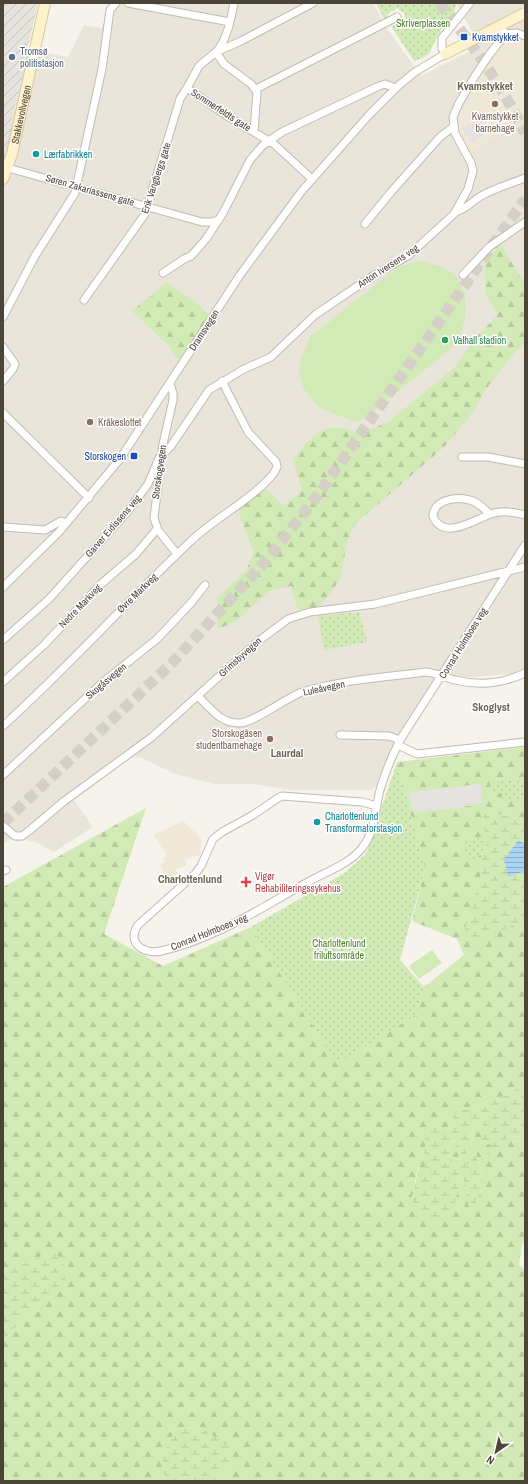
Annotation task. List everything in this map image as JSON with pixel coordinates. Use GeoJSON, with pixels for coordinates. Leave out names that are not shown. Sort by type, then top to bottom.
{"type":"FeatureCollection","features":[{"type":"Feature","properties":{"kind":"street","name":"Stakkevollvegen"},"geometry":{"type":"LineString","coordinates":[[3,179],[8,168],[45,3]]}},
{"type":"Feature","properties":{"kind":"street"},"geometry":{"type":"LineString","coordinates":[[3,317],[35,256],[71,201],[76,186],[102,65],[110,10],[116,3]]}},
{"type":"Feature","properties":{"kind":"street"},"geometry":{"type":"LineString","coordinates":[[128,3],[230,22]]}},
{"type":"Feature","properties":{"kind":"street"},"geometry":{"type":"LineString","coordinates":[[234,3],[230,22],[221,45],[216,52],[224,64],[256,89],[257,100],[254,131]]}},
{"type":"Feature","properties":{"kind":"street","name":"Sommerfeldts gate"},"geometry":{"type":"LineString","coordinates":[[312,179],[269,141],[227,116],[187,88],[199,66],[216,52],[242,41],[313,3]]}},
{"type":"Feature","properties":{"kind":"street"},"geometry":{"type":"LineString","coordinates":[[470,3],[442,38],[442,48],[445,54],[525,13]]}},
{"type":"Feature","properties":{"kind":"street"},"geometry":{"type":"LineString","coordinates":[[256,89],[396,17]]}},
{"type":"Feature","properties":{"kind":"street"},"geometry":{"type":"LineString","coordinates":[[500,25],[505,34]]}},
{"type":"Feature","properties":{"kind":"street"},"geometry":{"type":"LineString","coordinates":[[365,224],[391,192],[440,137],[453,126],[453,117],[458,103],[488,55],[505,34],[517,33],[525,36]]}},
{"type":"Feature","properties":{"kind":"street","name":"Dramsvegen"},"geometry":{"type":"LineString","coordinates":[[3,587],[67,523],[120,460],[256,252],[312,179],[395,88],[409,76],[445,54]]}},
{"type":"Feature","properties":{"kind":"street"},"geometry":{"type":"LineString","coordinates":[[163,273],[184,258],[191,256],[206,239],[218,220],[250,160],[269,141],[282,132],[380,86],[385,84],[395,88]]}},
{"type":"Feature","properties":{"kind":"street","name":"Erik Vangbergs gate"},"geometry":{"type":"LineString","coordinates":[[84,300],[135,229],[148,207],[180,99],[187,88]]}},
{"type":"Feature","properties":{"kind":"street","name":"Anton Iversens veg"},"geometry":{"type":"LineString","coordinates":[[222,381],[271,357],[315,315],[368,279],[408,255],[455,212],[468,189],[473,171],[471,163],[453,126]]}},
{"type":"Feature","properties":{"kind":"street","name":"Søren Zakariassens gate"},"geometry":{"type":"LineString","coordinates":[[8,168],[202,222],[218,220]]}},
{"type":"Feature","properties":{"kind":"street"},"geometry":{"type":"LineString","coordinates":[[455,212],[468,208],[475,200],[485,194],[525,178]]}},
{"type":"Feature","properties":{"kind":"street"},"geometry":{"type":"LineString","coordinates":[[463,275],[489,247],[525,222]]}},
{"type":"Feature","properties":{"kind":"street"},"geometry":{"type":"LineString","coordinates":[[3,347],[15,364],[3,382]]}},
{"type":"Feature","properties":{"kind":"street","name":"Garver Eidissens veg"},"geometry":{"type":"LineString","coordinates":[[3,640],[49,599],[128,511],[145,488],[162,454],[171,446],[204,395],[222,381]]}},
{"type":"Feature","properties":{"kind":"street","name":"Øvre Markveg"},"geometry":{"type":"LineString","coordinates":[[3,726],[57,676],[129,601],[177,554],[199,534],[273,475],[277,467],[274,459],[245,428],[222,381]]}},
{"type":"Feature","properties":{"kind":"street","name":"Storskogvegen"},"geometry":{"type":"LineString","coordinates":[[157,529],[154,512],[162,454],[173,400],[173,393],[170,384]]}},
{"type":"Feature","properties":{"kind":"street"},"geometry":{"type":"LineString","coordinates":[[3,413],[89,498]]}},
{"type":"Feature","properties":{"kind":"street"},"geometry":{"type":"LineString","coordinates":[[462,457],[488,457],[525,464]]}},
{"type":"Feature","properties":{"kind":"street"},"geometry":{"type":"LineString","coordinates":[[490,514],[475,502],[461,498],[442,503],[434,510],[433,516],[439,524],[455,528],[490,514],[510,512],[525,515]]}},
{"type":"Feature","properties":{"kind":"street"},"geometry":{"type":"LineString","coordinates":[[3,527],[45,530],[61,521],[67,523]]}},
{"type":"Feature","properties":{"kind":"street"},"geometry":{"type":"LineString","coordinates":[[157,529],[177,554]]}},
{"type":"Feature","properties":{"kind":"street","name":"Nedre Markveg"},"geometry":{"type":"LineString","coordinates":[[3,682],[44,645],[96,589],[136,554],[157,529]]}},
{"type":"Feature","properties":{"kind":"street","name":"Conrad Holmboes veg"},"geometry":{"type":"LineString","coordinates":[[377,806],[362,802],[282,796],[213,839],[201,866],[191,879],[138,925],[133,935],[138,946],[147,951],[159,951],[197,939],[250,916],[348,860],[359,852],[367,839],[377,806],[386,772],[399,742],[525,545]]}},
{"type":"Feature","properties":{"kind":"street","name":"Grimsbyvegen"},"geometry":{"type":"LineString","coordinates":[[3,826],[15,836],[25,834],[63,802],[152,737],[265,634],[288,618],[310,612],[375,604],[525,567]]}},
{"type":"Feature","properties":{"kind":"street","name":"Skogåsvegen"},"geometry":{"type":"LineString","coordinates":[[3,775],[98,686],[157,639],[191,603],[205,585]]}},
{"type":"Feature","properties":{"kind":"street","name":"Luleåvegen"},"geometry":{"type":"LineString","coordinates":[[198,696],[215,714],[230,721],[242,723],[297,694],[318,688],[426,672],[456,681],[479,683],[505,680],[525,673]]}},
{"type":"Feature","properties":{"kind":"street"},"geometry":{"type":"LineString","coordinates":[[340,735],[389,736],[417,754],[525,742]]}},
{"type":"Feature","properties":{"kind":"shaded area"},"geometry":{"type":"Polygon","coordinates":[[[3,3],[38,3],[28,46],[30,50],[12,115],[15,138],[3,169],[3,3]]]}},
{"type":"Feature","properties":{"kind":"shaded area"},"geometry":{"type":"Polygon","coordinates":[[[110,3],[373,3],[386,27],[421,76],[480,46],[456,3],[525,3],[525,673],[443,679],[397,744],[383,782],[370,790],[293,790],[253,784],[215,784],[175,774],[140,757],[124,759],[93,782],[74,800],[93,827],[54,852],[36,842],[24,840],[16,841],[10,839],[3,845],[3,169],[15,138],[12,115],[30,50],[68,57],[84,25],[102,28],[110,3]]]}},
{"type":"Feature","properties":{"kind":"shaded area"},"geometry":{"type":"Polygon","coordinates":[[[520,37],[525,42],[525,117],[470,154],[455,123],[476,81],[500,45],[520,37]]]}},
{"type":"Feature","properties":{"kind":"shaded area"},"geometry":{"type":"Polygon","coordinates":[[[479,117],[488,131],[472,143],[462,129],[479,117]]]}},
{"type":"Feature","properties":{"kind":"shaded area"},"geometry":{"type":"Polygon","coordinates":[[[481,784],[482,803],[457,808],[413,812],[408,792],[481,784]]]}},
{"type":"Feature","properties":{"kind":"shaded area"},"geometry":{"type":"Polygon","coordinates":[[[183,821],[201,838],[201,853],[200,855],[185,859],[187,865],[176,869],[177,874],[165,878],[160,864],[165,862],[163,859],[167,855],[153,835],[183,821]]]}},
{"type":"Feature","properties":{"kind":"green space","name":"Skriverplassen"},"geometry":{"type":"Polygon","coordinates":[[[376,3],[457,3],[454,11],[456,13],[440,32],[428,54],[421,59],[414,61],[391,26],[401,25],[404,21],[405,14],[397,8],[389,13],[385,20],[376,3]]]}},
{"type":"Feature","properties":{"kind":"green space"},"geometry":{"type":"Polygon","coordinates":[[[501,245],[525,284],[525,344],[514,353],[489,385],[468,419],[443,448],[356,523],[348,539],[340,580],[316,611],[298,610],[291,586],[271,590],[236,621],[218,629],[217,598],[246,570],[254,553],[240,516],[239,504],[261,484],[284,506],[302,491],[293,459],[314,435],[329,428],[348,429],[360,434],[388,422],[455,367],[476,337],[498,315],[486,295],[485,261],[501,245]]]}},
{"type":"Feature","properties":{"kind":"green space"},"geometry":{"type":"Polygon","coordinates":[[[419,261],[439,266],[453,273],[458,279],[464,293],[466,307],[465,320],[457,344],[358,423],[327,411],[317,405],[304,389],[300,376],[299,365],[310,337],[388,275],[401,266],[419,261]]]}},
{"type":"Feature","properties":{"kind":"green space"},"geometry":{"type":"Polygon","coordinates":[[[167,282],[199,305],[209,315],[181,358],[178,359],[168,345],[132,311],[167,282]]]}},
{"type":"Feature","properties":{"kind":"green space"},"geometry":{"type":"Polygon","coordinates":[[[359,612],[367,642],[324,650],[318,616],[359,612]]]}},
{"type":"Feature","properties":{"kind":"green space"},"geometry":{"type":"Polygon","coordinates":[[[525,747],[525,817],[517,818],[483,811],[486,846],[480,865],[481,879],[476,899],[524,922],[525,921],[525,1083],[509,1094],[455,1113],[447,1132],[424,1169],[418,1167],[412,1198],[461,1178],[447,1148],[456,1140],[470,1210],[479,1196],[482,1176],[476,1153],[467,1166],[466,1152],[473,1140],[470,1132],[485,1118],[508,1136],[525,1137],[525,1241],[522,1245],[519,1264],[525,1270],[525,1481],[214,1481],[228,1469],[202,1429],[177,1428],[165,1451],[170,1480],[188,1481],[3,1481],[3,1341],[37,1303],[59,1293],[53,1252],[3,1271],[3,887],[146,808],[104,934],[163,966],[251,927],[337,1063],[417,1014],[424,987],[464,955],[457,939],[412,921],[425,868],[397,762],[525,747]]]}},
{"type":"Feature","properties":{"kind":"green space","name":"Charlottenlund friluftsområde"},"geometry":{"type":"Polygon","coordinates":[[[397,762],[425,868],[400,960],[424,987],[417,1014],[337,1064],[251,927],[346,872],[366,854],[397,762]]]}},
{"type":"Feature","properties":{"kind":"green space"},"geometry":{"type":"Polygon","coordinates":[[[525,779],[525,799],[502,801],[502,793],[491,794],[490,783],[525,779]]]}},
{"type":"Feature","properties":{"kind":"green space"},"geometry":{"type":"Polygon","coordinates":[[[483,811],[517,818],[525,817],[525,844],[517,840],[524,872],[525,871],[525,921],[468,943],[465,928],[481,879],[480,865],[486,846],[483,811]]]}},
{"type":"Feature","properties":{"kind":"green space"},"geometry":{"type":"Polygon","coordinates":[[[480,837],[484,843],[484,849],[475,860],[467,859],[463,853],[463,846],[480,837]]]}},
{"type":"Feature","properties":{"kind":"green space"},"geometry":{"type":"Polygon","coordinates":[[[432,950],[442,963],[419,979],[409,966],[432,950]]]}},
{"type":"Feature","properties":{"kind":"green space"},"geometry":{"type":"Polygon","coordinates":[[[525,1083],[525,1137],[508,1136],[489,1159],[485,1157],[491,1145],[481,1143],[484,1119],[470,1132],[473,1140],[466,1152],[467,1165],[476,1153],[481,1170],[482,1183],[479,1196],[470,1211],[455,1140],[447,1148],[461,1178],[455,1202],[435,1224],[415,1211],[412,1198],[419,1167],[424,1168],[426,1129],[435,1122],[447,1132],[455,1113],[509,1094],[525,1083]]]}},
{"type":"Feature","properties":{"kind":"green space"},"geometry":{"type":"Polygon","coordinates":[[[53,1252],[63,1259],[65,1282],[59,1293],[37,1303],[3,1341],[3,1271],[53,1252]]]}},
{"type":"Feature","properties":{"kind":"green space"},"geometry":{"type":"Polygon","coordinates":[[[177,1428],[202,1429],[230,1446],[228,1469],[214,1481],[170,1480],[161,1471],[165,1451],[177,1428]]]}},
{"type":"Feature","properties":{"kind":"water"},"geometry":{"type":"Polygon","coordinates":[[[518,840],[525,844],[525,871],[508,877],[504,860],[518,840]]]}},
{"type":"Feature","properties":{"kind":"tunnel"},"geometry":{"type":"LineString","coordinates":[[439,3],[486,65],[525,133]]}},
{"type":"Feature","properties":{"kind":"tunnel"},"geometry":{"type":"LineString","coordinates":[[3,823],[173,662],[270,556],[320,492],[525,199]]}},
{"type":"Feature","properties":{"kind":"place","name":"Kvamstykket"},"geometry":{"type":"Point","coordinates":[464,37]}},
{"type":"Feature","properties":{"kind":"place","name":"Tromsø politistasjon"},"geometry":{"type":"Point","coordinates":[12,57]}},
{"type":"Feature","properties":{"kind":"place","name":"Kvamstykket barnehage"},"geometry":{"type":"Point","coordinates":[495,104]}},
{"type":"Feature","properties":{"kind":"place","name":"Lærfabrikken"},"geometry":{"type":"Point","coordinates":[36,154]}},
{"type":"Feature","properties":{"kind":"place","name":"Valhall stadion"},"geometry":{"type":"Point","coordinates":[445,340]}},
{"type":"Feature","properties":{"kind":"place","name":"Kråkeslottet"},"geometry":{"type":"Point","coordinates":[90,422]}},
{"type":"Feature","properties":{"kind":"place","name":"Storskogen"},"geometry":{"type":"Point","coordinates":[134,456]}},
{"type":"Feature","properties":{"kind":"place","name":"Storskogåsen studentbarnehage"},"geometry":{"type":"Point","coordinates":[270,739]}},
{"type":"Feature","properties":{"kind":"place","name":"Charlottenlund Transformatorstasjon"},"geometry":{"type":"Point","coordinates":[317,822]}},
{"type":"Feature","properties":{"kind":"place","name":"Vigør Rehabiliteringssykehus"},"geometry":{"type":"Point","coordinates":[246,882]}},
{"type":"Feature","properties":{"kind":"district","name":"Kvamstykket"},"geometry":{"type":"Point","coordinates":[485,86]}},
{"type":"Feature","properties":{"kind":"district","name":"Skoglyst"},"geometry":{"type":"Point","coordinates":[491,707]}},
{"type":"Feature","properties":{"kind":"district","name":"Laurdal"},"geometry":{"type":"Point","coordinates":[287,753]}},
{"type":"Feature","properties":{"kind":"district","name":"Charlottenlund"},"geometry":{"type":"Point","coordinates":[190,879]}}]}
